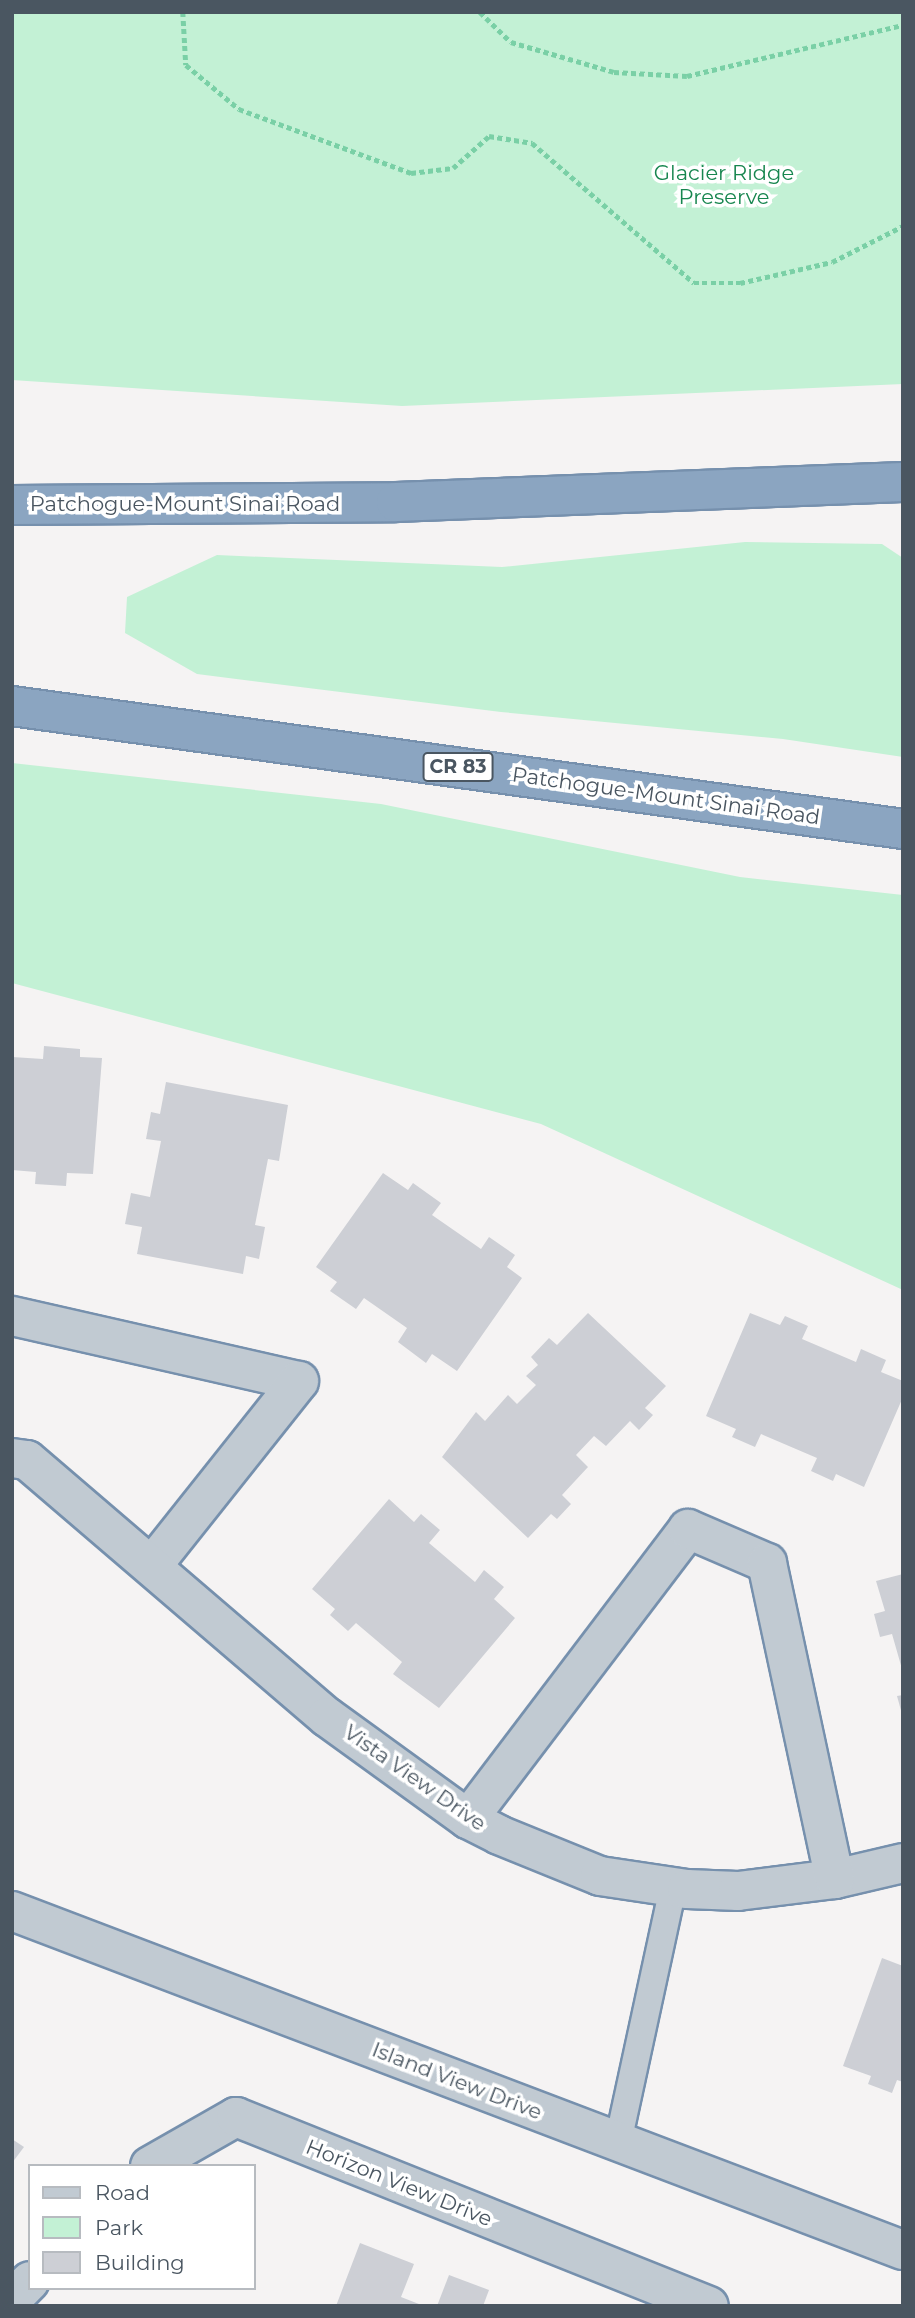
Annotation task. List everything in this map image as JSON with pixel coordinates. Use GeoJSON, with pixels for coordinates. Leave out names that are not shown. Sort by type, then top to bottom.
{"type":"FeatureCollection","features":[{"type":"Feature","properties":{"kind":"highway","name":"Patchogue-Mount Sinai Road"},"geometry":{"type":"LineString","coordinates":[[12,505],[383,502],[903,482]]}},
{"type":"Feature","properties":{"kind":"highway","name":"Patchogue-Mount Sinai Road"},"geometry":{"type":"LineString","coordinates":[[12,706],[903,829]]}},
{"type":"Feature","properties":{"kind":"street"},"geometry":{"type":"LineString","coordinates":[[12,1316],[299,1381],[152,1566]]}},
{"type":"Feature","properties":{"kind":"street","name":"Vista View Drive"},"geometry":{"type":"LineString","coordinates":[[12,1458],[27,1460],[327,1717],[468,1819],[600,1876],[673,1888],[738,1891],[835,1879],[903,1863]]}},
{"type":"Feature","properties":{"kind":"street"},"geometry":{"type":"LineString","coordinates":[[468,1819],[688,1529],[767,1563],[835,1879]]}},
{"type":"Feature","properties":{"kind":"street","name":"Island View Drive"},"geometry":{"type":"LineString","coordinates":[[12,1912],[903,2250]]}},
{"type":"Feature","properties":{"kind":"street","name":"Horizon View Drive"},"geometry":{"type":"LineString","coordinates":[[154,2164],[236,2117],[651,2296],[709,2306]]}},
{"type":"Feature","properties":{"kind":"street"},"geometry":{"type":"LineString","coordinates":[[12,2299],[28,2283]]}},
{"type":"Feature","properties":{"kind":"lane"},"geometry":{"type":"LineString","coordinates":[[618,2142],[673,1888]]}},
{"type":"Feature","properties":{"kind":"path"},"geometry":{"type":"LineString","coordinates":[[183,12],[186,65],[239,109],[411,173],[453,168],[489,136],[532,143],[694,283],[740,283],[832,262],[903,226]]}},
{"type":"Feature","properties":{"kind":"path"},"geometry":{"type":"LineString","coordinates":[[480,12],[511,42],[614,72],[687,76],[903,25]]}},
{"type":"Feature","properties":{"kind":"green space","name":"Glacier Ridge Preserve"},"geometry":{"type":"Polygon","coordinates":[[[12,12],[903,12],[903,384],[402,406],[12,380],[12,12]]]}},
{"type":"Feature","properties":{"kind":"green space"},"geometry":{"type":"Polygon","coordinates":[[[745,542],[882,544],[903,558],[903,757],[783,739],[501,712],[197,674],[125,633],[127,597],[217,555],[502,567],[745,542]]]}},
{"type":"Feature","properties":{"kind":"green space"},"geometry":{"type":"Polygon","coordinates":[[[12,763],[381,804],[740,877],[903,895],[903,1290],[541,1124],[12,983],[12,763]]]}},
{"type":"Feature","properties":{"kind":"building"},"geometry":{"type":"Polygon","coordinates":[[[44,1046],[80,1049],[80,1057],[102,1058],[93,1174],[67,1173],[66,1186],[35,1184],[36,1172],[12,1170],[12,1057],[43,1059],[44,1046]]]}},
{"type":"Feature","properties":{"kind":"building"},"geometry":{"type":"Polygon","coordinates":[[[166,1082],[288,1105],[279,1161],[268,1159],[255,1225],[265,1227],[259,1259],[246,1256],[243,1274],[137,1254],[142,1227],[125,1224],[131,1193],[150,1197],[161,1141],[146,1139],[151,1112],[160,1114],[166,1082]]]}},
{"type":"Feature","properties":{"kind":"building"},"geometry":{"type":"Polygon","coordinates":[[[383,1173],[408,1190],[413,1183],[441,1203],[432,1215],[481,1249],[489,1237],[515,1255],[507,1267],[522,1278],[457,1371],[432,1354],[426,1363],[398,1342],[407,1328],[364,1298],[356,1309],[330,1291],[337,1282],[316,1267],[383,1173]]]}},
{"type":"Feature","properties":{"kind":"building"},"geometry":{"type":"Polygon","coordinates":[[[588,1313],[666,1386],[645,1408],[653,1415],[639,1430],[630,1421],[606,1446],[594,1436],[576,1455],[588,1467],[562,1495],[571,1504],[557,1519],[551,1514],[528,1538],[442,1457],[476,1412],[485,1421],[508,1395],[517,1404],[536,1385],[526,1376],[538,1365],[531,1357],[549,1338],[557,1345],[588,1313]]]}},
{"type":"Feature","properties":{"kind":"building"},"geometry":{"type":"Polygon","coordinates":[[[750,1313],[780,1325],[785,1316],[808,1326],[802,1339],[856,1362],[861,1349],[886,1360],[881,1372],[903,1381],[903,1397],[864,1487],[836,1474],[833,1481],[811,1471],[817,1458],[761,1434],[755,1447],[732,1437],[736,1429],[706,1416],[750,1313]]]}},
{"type":"Feature","properties":{"kind":"building"},"geometry":{"type":"Polygon","coordinates":[[[389,1499],[414,1522],[421,1514],[440,1530],[429,1543],[475,1582],[484,1570],[504,1587],[494,1599],[515,1618],[439,1708],[393,1674],[402,1662],[356,1623],[348,1631],[330,1615],[335,1609],[312,1589],[389,1499]]]}},
{"type":"Feature","properties":{"kind":"building"},"geometry":{"type":"Polygon","coordinates":[[[903,1574],[902,1669],[892,1634],[880,1637],[874,1614],[885,1611],[876,1581],[903,1574]]]}},
{"type":"Feature","properties":{"kind":"building"},"geometry":{"type":"Polygon","coordinates":[[[903,1695],[903,1714],[902,1714],[897,1696],[903,1695]]]}},
{"type":"Feature","properties":{"kind":"building"},"geometry":{"type":"Polygon","coordinates":[[[882,1958],[903,1966],[903,2082],[897,2080],[892,2093],[868,2084],[871,2076],[843,2066],[882,1958]]]}},
{"type":"Feature","properties":{"kind":"building"},"geometry":{"type":"Polygon","coordinates":[[[12,2139],[24,2147],[12,2163],[12,2139]]]}},
{"type":"Feature","properties":{"kind":"building"},"geometry":{"type":"Polygon","coordinates":[[[360,2243],[414,2264],[401,2297],[424,2306],[336,2306],[360,2243]]]}},
{"type":"Feature","properties":{"kind":"building"},"geometry":{"type":"Polygon","coordinates":[[[449,2275],[489,2290],[483,2306],[437,2306],[449,2275]]]}}]}
